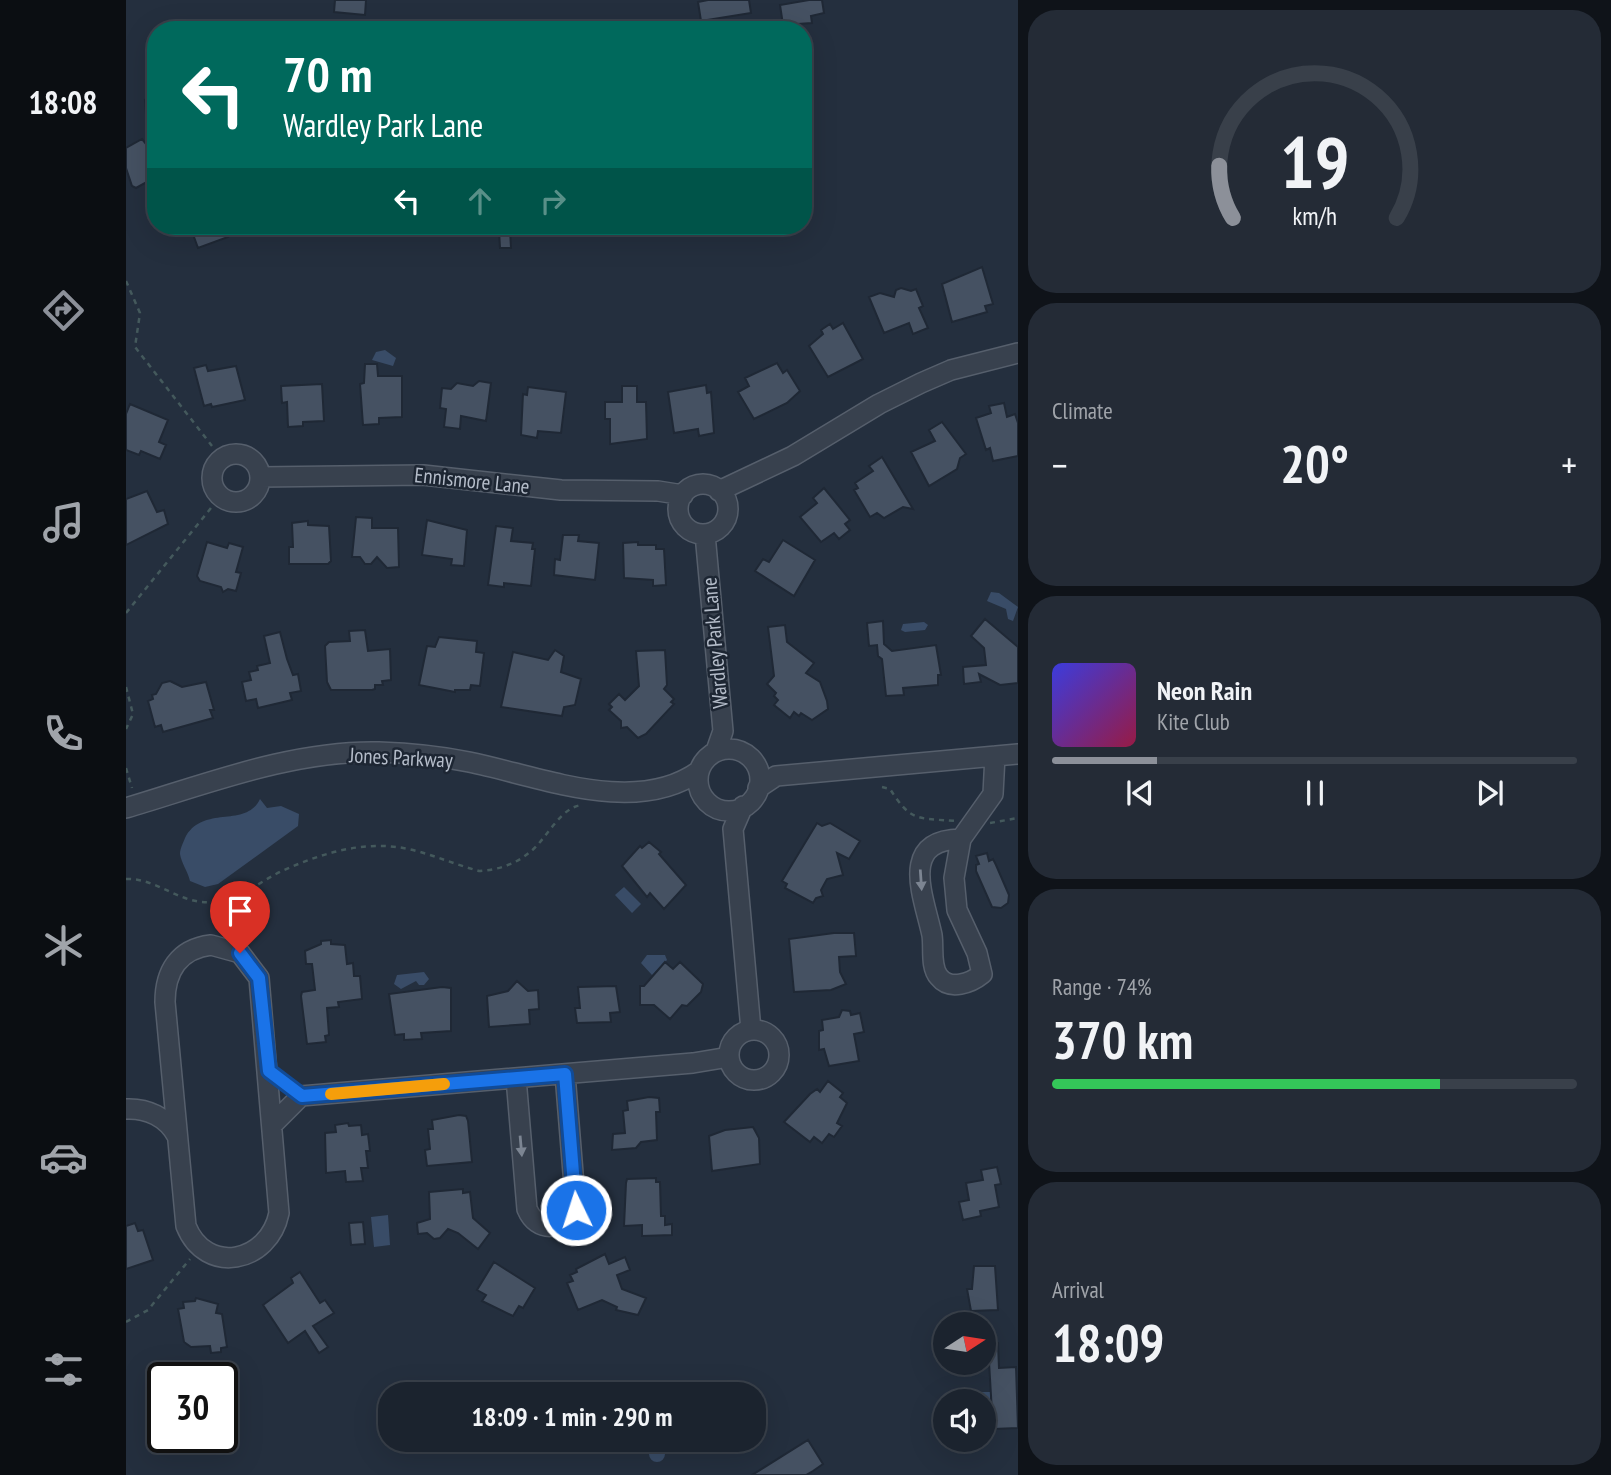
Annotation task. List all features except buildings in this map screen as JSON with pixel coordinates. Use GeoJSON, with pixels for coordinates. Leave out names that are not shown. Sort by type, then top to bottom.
{"type":"FeatureCollection","features":[{"type":"Feature","properties":{"kind":"street"},"geometry":{"type":"LineString","coordinates":[[719,491],[793,456],[879,404],[921,383],[951,370],[1018,353]]}},
{"type":"Feature","properties":{"kind":"street","name":"Ennismore Lane"},"geometry":{"type":"LineString","coordinates":[[260,477],[423,475],[561,490],[658,491],[683,495]]}},
{"type":"Feature","properties":{"kind":"street"},"geometry":{"type":"LineString","coordinates":[[701,484],[719,491],[727,500],[727,516],[718,529],[705,534],[695,533],[682,523],[678,506],[683,495],[701,484]]}},
{"type":"Feature","properties":{"kind":"street","name":"Wardley Park Lane"},"geometry":{"type":"LineString","coordinates":[[705,534],[726,751]]}},
{"type":"Feature","properties":{"kind":"street"},"geometry":{"type":"LineString","coordinates":[[743,806],[730,810],[719,809],[710,804],[701,792],[699,771],[704,761],[726,751],[775,776]]}},
{"type":"Feature","properties":{"kind":"street","name":"Jones Parkway"},"geometry":{"type":"LineString","coordinates":[[131,807],[286,763],[334,755],[378,752],[465,761],[598,790],[625,792],[680,785],[701,792]]}},
{"type":"Feature","properties":{"kind":"street"},"geometry":{"type":"LineString","coordinates":[[751,1030],[733,828],[743,806],[758,788],[775,776],[1018,754]]}},
{"type":"Feature","properties":{"kind":"street"},"geometry":{"type":"LineString","coordinates":[[961,839],[932,846],[923,856],[919,873],[933,940],[934,968],[938,977],[957,985],[981,976],[982,971],[953,892],[961,839],[993,794],[995,756]]}},
{"type":"Feature","properties":{"kind":"street"},"geometry":{"type":"LineString","coordinates":[[755,764],[758,788]]}},
{"type":"Feature","properties":{"kind":"street","name":"Jones Parkway"},"geometry":{"type":"LineString","coordinates":[[680,785],[699,771]]}},
{"type":"Feature","properties":{"kind":"street"},"geometry":{"type":"LineString","coordinates":[[719,809],[733,828]]}},
{"type":"Feature","properties":{"kind":"street"},"geometry":{"type":"LineString","coordinates":[[211,945],[240,953],[255,970],[269,1071],[279,1202],[278,1221],[273,1234],[260,1248],[237,1257],[211,1253],[201,1247],[189,1232],[183,1212],[171,1076],[166,983],[179,959],[191,950],[211,945]]}},
{"type":"Feature","properties":{"kind":"street"},"geometry":{"type":"LineString","coordinates":[[751,1030],[761,1030],[774,1040],[779,1056],[773,1072],[766,1077],[750,1080],[735,1073],[729,1057],[732,1042],[751,1030]]}},
{"type":"Feature","properties":{"kind":"street"},"geometry":{"type":"LineString","coordinates":[[272,1124],[302,1096],[692,1063],[729,1057]]}},
{"type":"Feature","properties":{"kind":"street"},"geometry":{"type":"LineString","coordinates":[[269,1071],[302,1096]]}},
{"type":"Feature","properties":{"kind":"street"},"geometry":{"type":"LineString","coordinates":[[516,1078],[527,1209],[538,1224],[556,1227],[572,1218],[576,1210],[565,1074]]}},
{"type":"Feature","properties":{"kind":"street"},"geometry":{"type":"LineString","coordinates":[[132,1109],[160,1094],[171,1076]]}},
{"type":"Feature","properties":{"kind":"street"},"geometry":{"type":"LineString","coordinates":[[132,1109],[164,1121],[177,1136]]}},
{"type":"Feature","properties":{"kind":"path"},"geometry":{"type":"LineString","coordinates":[[126,281],[140,315],[135,346],[212,446]]}},
{"type":"Feature","properties":{"kind":"path"},"geometry":{"type":"LineString","coordinates":[[126,613],[211,508]]}},
{"type":"Feature","properties":{"kind":"path"},"geometry":{"type":"LineString","coordinates":[[126,687],[133,714],[126,729]]}},
{"type":"Feature","properties":{"kind":"path"},"geometry":{"type":"LineString","coordinates":[[126,768],[131,807]]}},
{"type":"Feature","properties":{"kind":"path"},"geometry":{"type":"LineString","coordinates":[[882,787],[890,789],[901,808],[910,815],[1002,823],[1018,818]]}},
{"type":"Feature","properties":{"kind":"path"},"geometry":{"type":"LineString","coordinates":[[126,879],[145,880],[190,900],[215,902],[240,895],[276,874],[320,855],[370,846],[404,848],[480,871],[492,870],[530,852],[572,807],[587,806]]}},
{"type":"Feature","properties":{"kind":"path"},"geometry":{"type":"LineString","coordinates":[[126,1322],[148,1310],[190,1259]]}},
{"type":"Feature","properties":{"kind":"water"},"geometry":{"type":"Polygon","coordinates":[[[385,350],[396,358],[393,366],[372,360],[376,352],[385,350]]]}},
{"type":"Feature","properties":{"kind":"water"},"geometry":{"type":"Polygon","coordinates":[[[991,592],[999,593],[1018,607],[1013,621],[1008,619],[1006,609],[987,601],[991,592]]]}},
{"type":"Feature","properties":{"kind":"water"},"geometry":{"type":"Polygon","coordinates":[[[924,622],[928,625],[925,630],[901,630],[903,624],[924,622]]]}},
{"type":"Feature","properties":{"kind":"water"},"geometry":{"type":"Polygon","coordinates":[[[260,799],[267,808],[281,806],[299,814],[298,826],[218,884],[205,887],[190,881],[180,854],[185,838],[193,828],[202,822],[245,813],[260,799]]]}},
{"type":"Feature","properties":{"kind":"water"},"geometry":{"type":"Polygon","coordinates":[[[624,887],[641,904],[632,913],[615,895],[624,887]]]}},
{"type":"Feature","properties":{"kind":"water"},"geometry":{"type":"Polygon","coordinates":[[[647,955],[665,955],[667,960],[652,975],[641,963],[647,955]]]}},
{"type":"Feature","properties":{"kind":"water"},"geometry":{"type":"Polygon","coordinates":[[[424,972],[429,979],[424,985],[419,985],[416,981],[401,989],[394,984],[397,975],[424,972]]]}},
{"type":"Feature","properties":{"kind":"water"},"geometry":{"type":"Polygon","coordinates":[[[388,1215],[390,1245],[374,1247],[371,1217],[388,1215]]]}},
{"type":"Feature","properties":{"kind":"water"},"geometry":{"type":"Polygon","coordinates":[[[649,1452],[665,1452],[665,1457],[660,1462],[654,1462],[649,1457],[649,1452]]]}},
{"type":"Feature","properties":{"kind":"slow traffic"},"geometry":{"type":"LineString","coordinates":[[331,1094],[444,1084]]}},
{"type":"Feature","properties":{"kind":"route"},"geometry":{"type":"LineString","coordinates":[[240,953],[251,964],[259,978],[269,1071],[286,1087],[302,1096],[565,1074],[576,1210]]}}]}
